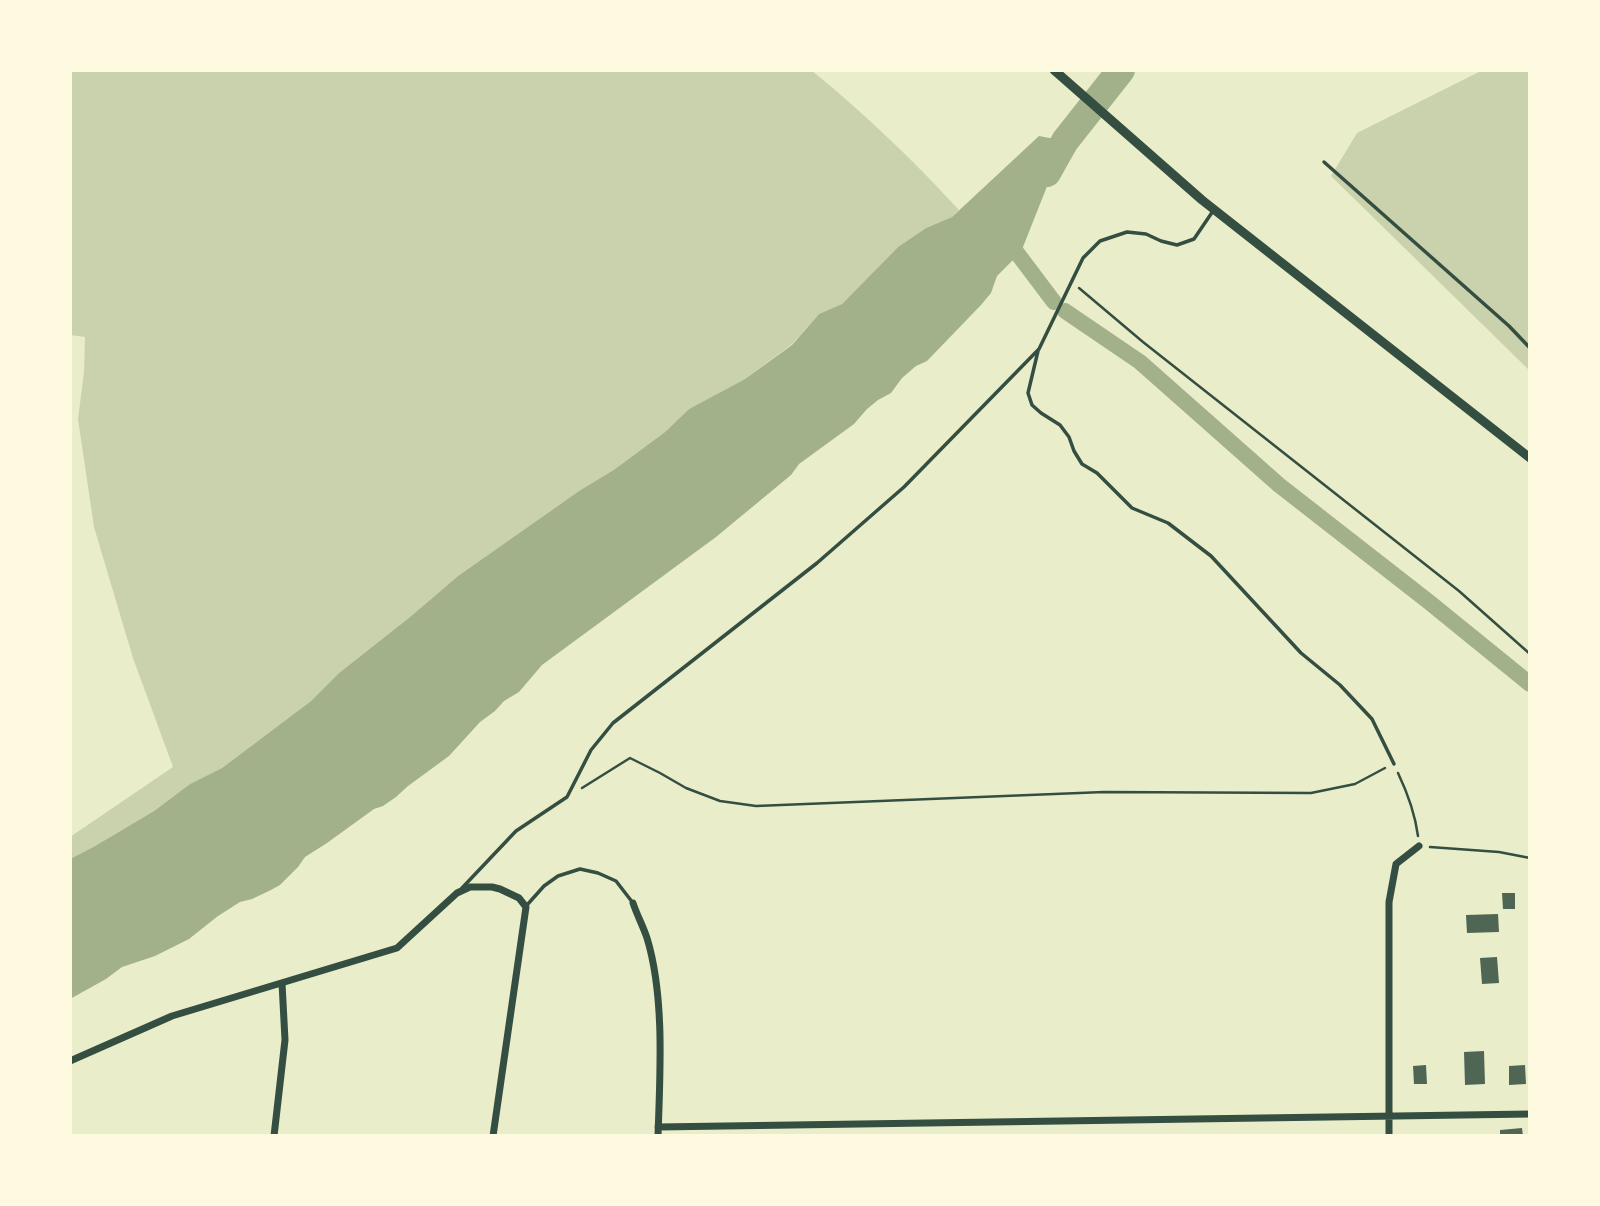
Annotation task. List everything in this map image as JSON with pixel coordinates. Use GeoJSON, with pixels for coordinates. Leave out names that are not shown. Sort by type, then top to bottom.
{"type":"FeatureCollection","features":[{"type":"Feature","properties":{"kind":"street"},"geometry":{"type":"LineString","coordinates":[[1054,70],[1214,210],[1530,458]]}},
{"type":"Feature","properties":{"kind":"street"},"geometry":{"type":"LineString","coordinates":[[1389,1136],[1389,902],[1395,864],[1419,846]]}},
{"type":"Feature","properties":{"kind":"street"},"geometry":{"type":"LineString","coordinates":[[70,1061],[172,1016],[397,948],[457,893],[470,887],[492,887],[511,893],[526,907],[493,1136]]}},
{"type":"Feature","properties":{"kind":"street"},"geometry":{"type":"LineString","coordinates":[[633,903],[647,938],[655,977],[660,1026],[658,1132],[1530,1114]]}},
{"type":"Feature","properties":{"kind":"street"},"geometry":{"type":"LineString","coordinates":[[274,1136],[285,1040],[282,983]]}},
{"type":"Feature","properties":{"kind":"lane"},"geometry":{"type":"LineString","coordinates":[[1324,162],[1509,326],[1530,348]]}},
{"type":"Feature","properties":{"kind":"lane"},"geometry":{"type":"LineString","coordinates":[[1214,210],[1194,239],[1177,245],[1146,234],[1127,232],[1100,241],[1083,258],[1039,349],[1028,393],[1032,405],[1060,425],[1082,464],[1097,473],[1132,508],[1168,523],[1211,556],[1301,653],[1340,685],[1372,719],[1394,764]]}},
{"type":"Feature","properties":{"kind":"lane"},"geometry":{"type":"LineString","coordinates":[[457,893],[516,831],[567,797],[592,750],[613,723],[817,563],[904,487],[1039,349]]}},
{"type":"Feature","properties":{"kind":"lane"},"geometry":{"type":"LineString","coordinates":[[526,907],[533,896],[558,876],[580,869],[616,881],[633,903]]}},
{"type":"Feature","properties":{"kind":"path"},"geometry":{"type":"LineString","coordinates":[[1073,282],[1143,342],[1459,591],[1530,654]]}},
{"type":"Feature","properties":{"kind":"path"},"geometry":{"type":"LineString","coordinates":[[567,797],[630,758],[686,788],[720,801],[755,806],[1104,792],[1311,793],[1355,784],[1394,764],[1409,797],[1419,846],[1499,852],[1530,858]]}},
{"type":"Feature","properties":{"kind":"shaded area"},"geometry":{"type":"Polygon","coordinates":[[[70,70],[811,70],[888,137],[959,210],[952,217],[926,228],[898,247],[842,304],[819,314],[792,344],[745,379],[689,409],[665,432],[615,469],[458,576],[339,673],[311,701],[222,768],[190,784],[154,811],[70,859],[70,837],[173,767],[133,658],[94,527],[78,419],[85,337],[70,335],[70,70]]]}},
{"type":"Feature","properties":{"kind":"shaded area"},"geometry":{"type":"Polygon","coordinates":[[[1483,70],[1530,70],[1530,371],[1331,176],[1357,133],[1483,70]]]}},
{"type":"Feature","properties":{"kind":"shaded area"},"geometry":{"type":"Polygon","coordinates":[[[1039,136],[1065,141],[1021,252],[997,276],[991,293],[981,305],[927,361],[916,366],[902,378],[891,393],[878,400],[854,424],[799,464],[791,475],[716,537],[542,665],[519,692],[480,722],[449,756],[396,797],[305,857],[280,885],[240,902],[189,939],[155,956],[122,967],[70,999],[70,859],[154,811],[190,784],[222,768],[311,701],[339,673],[458,576],[615,469],[665,432],[689,409],[745,379],[792,345],[819,314],[842,304],[898,247],[926,228],[952,217],[1039,136]]]}},
{"type":"Feature","properties":{"kind":"building"},"geometry":{"type":"Polygon","coordinates":[[[1502,893],[1515,893],[1515,909],[1503,909],[1502,893]]]}},
{"type":"Feature","properties":{"kind":"building"},"geometry":{"type":"Polygon","coordinates":[[[1498,914],[1499,932],[1467,933],[1466,915],[1498,914]]]}},
{"type":"Feature","properties":{"kind":"building"},"geometry":{"type":"Polygon","coordinates":[[[1497,957],[1499,983],[1482,984],[1480,958],[1497,957]]]}},
{"type":"Feature","properties":{"kind":"building"},"geometry":{"type":"Polygon","coordinates":[[[1484,1051],[1485,1084],[1465,1085],[1464,1052],[1484,1051]]]}},
{"type":"Feature","properties":{"kind":"building"},"geometry":{"type":"Polygon","coordinates":[[[1426,1065],[1427,1084],[1414,1084],[1413,1066],[1426,1065]]]}},
{"type":"Feature","properties":{"kind":"building"},"geometry":{"type":"Polygon","coordinates":[[[1525,1065],[1526,1084],[1509,1085],[1509,1066],[1525,1065]]]}},
{"type":"Feature","properties":{"kind":"building"},"geometry":{"type":"Polygon","coordinates":[[[1522,1128],[1523,1136],[1500,1136],[1500,1130],[1522,1128]]]}},
{"type":"Feature","properties":{"kind":"waterway"},"geometry":{"type":"LineString","coordinates":[[1047,173],[1065,141],[1121,70]]}},
{"type":"Feature","properties":{"kind":"waterway"},"geometry":{"type":"LineString","coordinates":[[1005,237],[1054,302]]}},
{"type":"Feature","properties":{"kind":"waterway"},"geometry":{"type":"LineString","coordinates":[[1065,311],[1140,362],[1279,485],[1530,684]]}}]}
